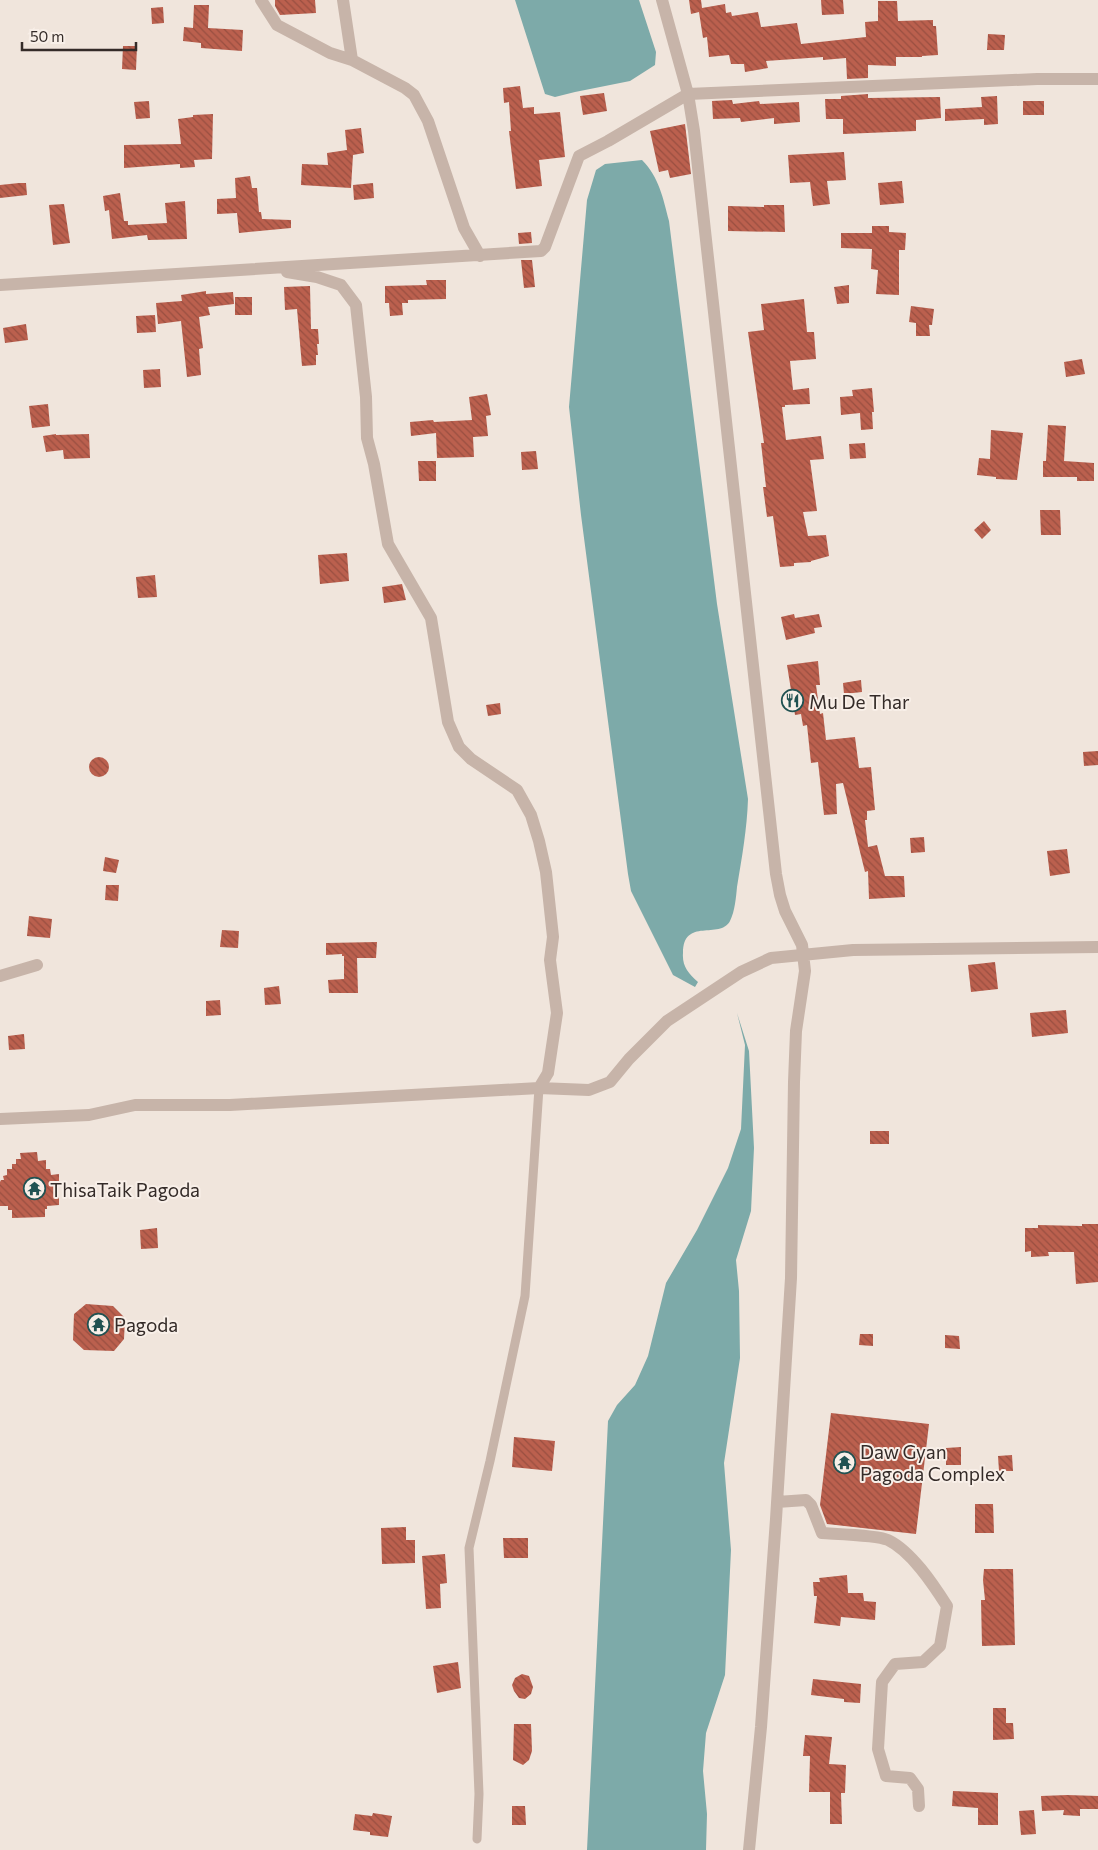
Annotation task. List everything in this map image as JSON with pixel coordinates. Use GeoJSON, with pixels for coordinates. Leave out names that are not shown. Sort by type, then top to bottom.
{"type":"FeatureCollection","features":[{"type":"Feature","properties":{"kind":"street"},"geometry":{"type":"LineString","coordinates":[[261,0],[277,25],[330,53],[352,60],[405,88],[414,95],[428,121],[464,228],[480,256]]}},
{"type":"Feature","properties":{"kind":"street"},"geometry":{"type":"LineString","coordinates":[[343,0],[352,60]]}},
{"type":"Feature","properties":{"kind":"street"},"geometry":{"type":"LineString","coordinates":[[662,0],[688,94],[697,158],[776,874],[783,906],[799,938],[804,954],[804,970],[796,1031],[791,1278],[762,1727],[749,1850]]}},
{"type":"Feature","properties":{"kind":"street"},"geometry":{"type":"LineString","coordinates":[[0,285],[540,251],[545,247],[579,156],[688,94],[1037,78],[1098,79]]}},
{"type":"Feature","properties":{"kind":"street"},"geometry":{"type":"LineString","coordinates":[[272,268],[317,277],[341,285],[356,305],[366,397],[367,438],[374,464],[388,544],[431,618],[448,722],[459,747],[471,759],[517,790],[531,815],[546,872],[553,937],[550,960],[557,1013],[548,1073],[539,1088]]}},
{"type":"Feature","properties":{"kind":"street"},"geometry":{"type":"LineString","coordinates":[[0,1119],[89,1115],[135,1105],[230,1105],[539,1088],[588,1090],[610,1082],[629,1059],[667,1021],[741,972],[771,958],[880,949],[1098,948]]}},
{"type":"Feature","properties":{"kind":"street"},"geometry":{"type":"LineString","coordinates":[[0,976],[37,964]]}},
{"type":"Feature","properties":{"kind":"street"},"geometry":{"type":"LineString","coordinates":[[777,1502],[806,1500],[811,1505],[822,1533],[886,1539],[905,1552],[934,1585],[947,1606],[940,1646],[923,1662],[895,1664],[882,1682],[878,1749],[886,1776],[910,1778],[918,1789],[919,1806]]}},
{"type":"Feature","properties":{"kind":"lane"},"geometry":{"type":"LineString","coordinates":[[477,1839],[479,1794],[469,1548],[490,1461],[525,1296],[539,1088]]}},
{"type":"Feature","properties":{"kind":"water"},"geometry":{"type":"Polygon","coordinates":[[[515,0],[639,0],[656,52],[655,65],[630,81],[555,97],[545,94],[515,0]]]}},
{"type":"Feature","properties":{"kind":"water"},"geometry":{"type":"Polygon","coordinates":[[[642,160],[653,173],[669,221],[717,604],[748,799],[747,821],[735,904],[730,921],[718,929],[695,932],[689,935],[685,942],[684,962],[689,972],[698,982],[695,987],[673,975],[631,891],[581,515],[569,407],[587,200],[596,170],[605,164],[642,160]]]}},
{"type":"Feature","properties":{"kind":"water"},"geometry":{"type":"Polygon","coordinates":[[[737,1013],[749,1051],[754,1148],[751,1211],[736,1260],[739,1291],[740,1358],[724,1463],[731,1550],[725,1675],[706,1733],[703,1771],[707,1814],[706,1850],[587,1850],[608,1421],[617,1405],[635,1385],[648,1356],[666,1283],[697,1230],[728,1168],[741,1129],[745,1045],[737,1013]]]}},
{"type":"Feature","properties":{"kind":"building"},"geometry":{"type":"Polygon","coordinates":[[[275,0],[315,0],[316,13],[280,15],[275,6],[275,0]]]}},
{"type":"Feature","properties":{"kind":"building"},"geometry":{"type":"Polygon","coordinates":[[[689,0],[701,0],[702,8],[725,4],[726,13],[731,12],[732,16],[758,12],[761,27],[797,23],[801,44],[866,37],[865,22],[878,21],[878,1],[897,1],[898,21],[933,20],[933,26],[936,26],[938,55],[896,57],[896,66],[868,65],[868,78],[847,79],[846,58],[823,60],[823,57],[766,61],[768,68],[745,72],[744,64],[731,64],[729,55],[709,57],[707,37],[703,38],[699,12],[691,14],[689,0]]]}},
{"type":"Feature","properties":{"kind":"building"},"geometry":{"type":"Polygon","coordinates":[[[821,0],[843,0],[844,14],[822,15],[821,0]]]}},
{"type":"Feature","properties":{"kind":"building"},"geometry":{"type":"Polygon","coordinates":[[[194,5],[209,5],[208,28],[243,30],[242,51],[201,48],[201,43],[183,41],[184,27],[193,28],[194,5]]]}},
{"type":"Feature","properties":{"kind":"building"},"geometry":{"type":"Polygon","coordinates":[[[163,7],[164,23],[152,24],[151,8],[163,7]]]}},
{"type":"Feature","properties":{"kind":"building"},"geometry":{"type":"Polygon","coordinates":[[[988,34],[1005,35],[1004,50],[987,50],[988,34]]]}},
{"type":"Feature","properties":{"kind":"building"},"geometry":{"type":"Polygon","coordinates":[[[123,46],[137,46],[136,70],[122,69],[123,46]]]}},
{"type":"Feature","properties":{"kind":"building"},"geometry":{"type":"Polygon","coordinates":[[[520,86],[523,108],[534,107],[534,114],[560,112],[565,157],[539,160],[542,186],[516,189],[509,131],[511,131],[509,102],[504,103],[503,88],[520,86]]]}},
{"type":"Feature","properties":{"kind":"building"},"geometry":{"type":"Polygon","coordinates":[[[604,93],[607,111],[583,115],[580,96],[604,93]]]}},
{"type":"Feature","properties":{"kind":"building"},"geometry":{"type":"Polygon","coordinates":[[[868,94],[868,98],[940,97],[941,118],[916,120],[916,131],[843,134],[843,119],[826,119],[825,99],[841,99],[841,96],[868,94]]]}},
{"type":"Feature","properties":{"kind":"building"},"geometry":{"type":"Polygon","coordinates":[[[997,96],[998,124],[984,125],[984,119],[945,121],[945,109],[982,107],[981,97],[997,96]]]}},
{"type":"Feature","properties":{"kind":"building"},"geometry":{"type":"Polygon","coordinates":[[[732,100],[733,104],[759,101],[760,104],[799,102],[800,122],[774,124],[774,118],[741,122],[740,118],[713,119],[712,101],[732,100]]]}},
{"type":"Feature","properties":{"kind":"building"},"geometry":{"type":"Polygon","coordinates":[[[149,101],[150,118],[136,119],[134,102],[149,101]]]}},
{"type":"Feature","properties":{"kind":"building"},"geometry":{"type":"Polygon","coordinates":[[[1023,101],[1044,101],[1044,115],[1023,115],[1023,101]]]}},
{"type":"Feature","properties":{"kind":"building"},"geometry":{"type":"Polygon","coordinates":[[[213,114],[212,159],[194,160],[195,167],[180,168],[180,164],[124,168],[124,145],[181,144],[178,119],[193,117],[193,115],[213,114]]]}},
{"type":"Feature","properties":{"kind":"building"},"geometry":{"type":"Polygon","coordinates":[[[685,124],[691,174],[670,178],[668,170],[659,172],[650,131],[685,124]]]}},
{"type":"Feature","properties":{"kind":"building"},"geometry":{"type":"Polygon","coordinates":[[[361,128],[364,153],[353,155],[351,188],[301,185],[302,164],[328,165],[327,153],[347,150],[345,130],[361,128]]]}},
{"type":"Feature","properties":{"kind":"building"},"geometry":{"type":"Polygon","coordinates":[[[844,152],[846,180],[827,181],[830,204],[813,206],[810,182],[790,183],[788,155],[844,152]]]}},
{"type":"Feature","properties":{"kind":"building"},"geometry":{"type":"Polygon","coordinates":[[[250,176],[252,188],[257,188],[259,212],[261,212],[262,219],[291,220],[291,228],[239,233],[237,213],[217,214],[217,199],[236,198],[235,178],[250,176]]]}},
{"type":"Feature","properties":{"kind":"building"},"geometry":{"type":"Polygon","coordinates":[[[902,181],[904,203],[880,205],[878,183],[902,181]]]}},
{"type":"Feature","properties":{"kind":"building"},"geometry":{"type":"Polygon","coordinates":[[[26,183],[27,195],[0,198],[0,185],[26,183]]]}},
{"type":"Feature","properties":{"kind":"building"},"geometry":{"type":"Polygon","coordinates":[[[373,183],[374,198],[354,200],[353,185],[373,183]]]}},
{"type":"Feature","properties":{"kind":"building"},"geometry":{"type":"Polygon","coordinates":[[[120,193],[124,221],[128,221],[128,225],[167,223],[165,203],[185,201],[187,239],[148,240],[147,235],[112,239],[109,210],[105,211],[103,196],[120,193]]]}},
{"type":"Feature","properties":{"kind":"building"},"geometry":{"type":"Polygon","coordinates":[[[64,204],[70,243],[53,245],[49,205],[64,204]]]}},
{"type":"Feature","properties":{"kind":"building"},"geometry":{"type":"Polygon","coordinates":[[[764,205],[784,205],[785,232],[728,231],[728,206],[764,207],[764,205]]]}},
{"type":"Feature","properties":{"kind":"building"},"geometry":{"type":"Polygon","coordinates":[[[872,226],[889,226],[889,232],[906,233],[905,250],[899,250],[899,295],[876,294],[878,270],[871,269],[872,249],[841,248],[841,233],[872,233],[872,226]]]}},
{"type":"Feature","properties":{"kind":"building"},"geometry":{"type":"Polygon","coordinates":[[[531,232],[532,243],[519,244],[518,233],[531,232]]]}},
{"type":"Feature","properties":{"kind":"building"},"geometry":{"type":"Polygon","coordinates":[[[521,260],[532,260],[535,287],[524,288],[521,260]]]}},
{"type":"Feature","properties":{"kind":"building"},"geometry":{"type":"Polygon","coordinates":[[[426,280],[446,280],[446,299],[408,300],[408,303],[402,303],[403,315],[390,316],[389,303],[385,303],[385,286],[427,285],[426,280]]]}},
{"type":"Feature","properties":{"kind":"building"},"geometry":{"type":"Polygon","coordinates":[[[849,285],[849,303],[837,304],[834,287],[849,285]]]}},
{"type":"Feature","properties":{"kind":"building"},"geometry":{"type":"Polygon","coordinates":[[[310,286],[311,329],[318,329],[318,355],[316,355],[316,365],[302,366],[297,309],[285,310],[284,287],[310,286]]]}},
{"type":"Feature","properties":{"kind":"building"},"geometry":{"type":"Polygon","coordinates":[[[206,291],[206,294],[233,292],[234,304],[208,307],[210,315],[199,317],[203,348],[199,349],[201,375],[187,377],[181,321],[158,324],[156,303],[182,301],[181,295],[206,291]]]}},
{"type":"Feature","properties":{"kind":"building"},"geometry":{"type":"Polygon","coordinates":[[[235,297],[252,297],[252,315],[235,315],[235,297]]]}},
{"type":"Feature","properties":{"kind":"building"},"geometry":{"type":"Polygon","coordinates":[[[804,299],[807,332],[814,332],[816,359],[790,361],[793,390],[809,388],[810,404],[785,405],[785,407],[782,407],[786,440],[821,436],[824,459],[810,460],[817,511],[803,512],[808,536],[826,535],[829,556],[811,562],[794,563],[794,566],[780,567],[773,516],[767,517],[763,487],[766,487],[761,443],[764,443],[748,332],[764,330],[761,304],[804,299]]]}},
{"type":"Feature","properties":{"kind":"building"},"geometry":{"type":"Polygon","coordinates":[[[911,306],[934,309],[932,325],[929,325],[930,336],[916,336],[916,323],[909,322],[911,306]]]}},
{"type":"Feature","properties":{"kind":"building"},"geometry":{"type":"Polygon","coordinates":[[[155,315],[156,332],[137,333],[136,316],[155,315]]]}},
{"type":"Feature","properties":{"kind":"building"},"geometry":{"type":"Polygon","coordinates":[[[26,324],[28,340],[5,343],[3,328],[26,324]]]}},
{"type":"Feature","properties":{"kind":"building"},"geometry":{"type":"Polygon","coordinates":[[[1082,359],[1085,374],[1066,377],[1064,362],[1082,359]]]}},
{"type":"Feature","properties":{"kind":"building"},"geometry":{"type":"Polygon","coordinates":[[[160,369],[161,387],[144,388],[143,370],[160,369]]]}},
{"type":"Feature","properties":{"kind":"building"},"geometry":{"type":"Polygon","coordinates":[[[872,388],[873,429],[861,430],[860,413],[841,415],[840,397],[853,396],[852,390],[872,388]]]}},
{"type":"Feature","properties":{"kind":"building"},"geometry":{"type":"Polygon","coordinates":[[[487,394],[491,415],[486,416],[488,436],[473,437],[474,457],[437,458],[436,433],[411,436],[410,422],[472,420],[469,397],[487,394]]]}},
{"type":"Feature","properties":{"kind":"building"},"geometry":{"type":"Polygon","coordinates":[[[48,404],[50,426],[32,428],[29,406],[48,404]]]}},
{"type":"Feature","properties":{"kind":"building"},"geometry":{"type":"Polygon","coordinates":[[[1048,425],[1066,426],[1064,461],[1094,463],[1094,481],[1077,481],[1077,477],[1043,477],[1043,461],[1046,461],[1048,425]]]}},
{"type":"Feature","properties":{"kind":"building"},"geometry":{"type":"Polygon","coordinates":[[[991,430],[1023,433],[1017,480],[996,479],[996,477],[977,475],[979,458],[990,459],[991,430]]]}},
{"type":"Feature","properties":{"kind":"building"},"geometry":{"type":"Polygon","coordinates":[[[89,434],[90,458],[64,459],[63,450],[46,452],[43,436],[89,434]]]}},
{"type":"Feature","properties":{"kind":"building"},"geometry":{"type":"Polygon","coordinates":[[[865,443],[866,458],[850,459],[849,444],[865,443]]]}},
{"type":"Feature","properties":{"kind":"building"},"geometry":{"type":"Polygon","coordinates":[[[536,451],[538,469],[522,470],[521,452],[536,451]]]}},
{"type":"Feature","properties":{"kind":"building"},"geometry":{"type":"Polygon","coordinates":[[[418,461],[436,461],[436,481],[419,481],[418,461]]]}},
{"type":"Feature","properties":{"kind":"building"},"geometry":{"type":"Polygon","coordinates":[[[1040,510],[1060,510],[1061,535],[1041,535],[1040,510]]]}},
{"type":"Feature","properties":{"kind":"building"},"geometry":{"type":"Polygon","coordinates":[[[984,521],[991,530],[982,539],[974,530],[984,521]]]}},
{"type":"Feature","properties":{"kind":"building"},"geometry":{"type":"Polygon","coordinates":[[[347,553],[349,581],[320,584],[318,555],[347,553]]]}},
{"type":"Feature","properties":{"kind":"building"},"geometry":{"type":"Polygon","coordinates":[[[155,575],[157,597],[138,598],[136,577],[155,575]]]}},
{"type":"Feature","properties":{"kind":"building"},"geometry":{"type":"Polygon","coordinates":[[[402,584],[406,600],[384,603],[382,587],[402,584]]]}},
{"type":"Feature","properties":{"kind":"building"},"geometry":{"type":"Polygon","coordinates":[[[794,614],[795,618],[819,614],[822,627],[814,628],[815,633],[786,640],[781,617],[794,614]]]}},
{"type":"Feature","properties":{"kind":"building"},"geometry":{"type":"Polygon","coordinates":[[[818,661],[820,685],[816,685],[820,714],[823,713],[826,740],[855,737],[859,768],[871,767],[875,810],[867,811],[867,820],[865,820],[868,847],[877,845],[885,876],[904,876],[905,897],[869,899],[868,871],[865,872],[843,783],[836,784],[837,814],[824,815],[818,762],[811,763],[807,725],[803,726],[801,714],[795,715],[787,665],[818,661]]]}},
{"type":"Feature","properties":{"kind":"building"},"geometry":{"type":"Polygon","coordinates":[[[861,680],[862,692],[844,694],[843,683],[861,680]]]}},
{"type":"Feature","properties":{"kind":"building"},"geometry":{"type":"Polygon","coordinates":[[[500,703],[501,714],[488,716],[486,705],[500,703]]]}},
{"type":"Feature","properties":{"kind":"building"},"geometry":{"type":"Polygon","coordinates":[[[1098,751],[1098,765],[1084,766],[1083,752],[1098,751]]]}},
{"type":"Feature","properties":{"kind":"building"},"geometry":{"type":"Polygon","coordinates":[[[99,757],[106,760],[109,767],[106,774],[99,777],[92,774],[89,767],[92,760],[99,757]]]}},
{"type":"Feature","properties":{"kind":"building"},"geometry":{"type":"Polygon","coordinates":[[[924,837],[925,852],[911,853],[910,838],[924,837]]]}},
{"type":"Feature","properties":{"kind":"building"},"geometry":{"type":"Polygon","coordinates":[[[1067,849],[1070,873],[1050,876],[1047,851],[1067,849]]]}},
{"type":"Feature","properties":{"kind":"building"},"geometry":{"type":"Polygon","coordinates":[[[105,857],[119,860],[116,873],[103,871],[105,857]]]}},
{"type":"Feature","properties":{"kind":"building"},"geometry":{"type":"Polygon","coordinates":[[[106,885],[119,885],[118,901],[105,900],[106,885]]]}},
{"type":"Feature","properties":{"kind":"building"},"geometry":{"type":"Polygon","coordinates":[[[29,916],[52,919],[50,938],[27,936],[29,916]]]}},
{"type":"Feature","properties":{"kind":"building"},"geometry":{"type":"Polygon","coordinates":[[[222,930],[239,931],[238,948],[220,947],[222,930]]]}},
{"type":"Feature","properties":{"kind":"building"},"geometry":{"type":"Polygon","coordinates":[[[377,942],[376,958],[357,958],[358,993],[329,993],[328,980],[344,979],[344,956],[342,954],[326,955],[326,943],[377,942]]]}},
{"type":"Feature","properties":{"kind":"building"},"geometry":{"type":"Polygon","coordinates":[[[995,962],[998,989],[971,992],[968,965],[995,962]]]}},
{"type":"Feature","properties":{"kind":"building"},"geometry":{"type":"Polygon","coordinates":[[[279,986],[281,1004],[265,1005],[264,988],[279,986]]]}},
{"type":"Feature","properties":{"kind":"building"},"geometry":{"type":"Polygon","coordinates":[[[220,1000],[221,1015],[206,1016],[206,1001],[220,1000]]]}},
{"type":"Feature","properties":{"kind":"building"},"geometry":{"type":"Polygon","coordinates":[[[1066,1010],[1068,1033],[1032,1037],[1030,1013],[1066,1010]]]}},
{"type":"Feature","properties":{"kind":"building"},"geometry":{"type":"Polygon","coordinates":[[[24,1034],[25,1049],[9,1050],[8,1036],[24,1034]]]}},
{"type":"Feature","properties":{"kind":"building"},"geometry":{"type":"Polygon","coordinates":[[[870,1131],[889,1131],[889,1144],[870,1144],[870,1131]]]}},
{"type":"Feature","properties":{"kind":"building","name":"ThisaTaik Pagoda"},"geometry":{"type":"Polygon","coordinates":[[[37,1152],[38,1161],[46,1160],[46,1169],[50,1169],[51,1175],[59,1174],[59,1205],[47,1206],[45,1217],[12,1218],[12,1210],[8,1210],[8,1206],[0,1206],[0,1182],[4,1180],[3,1176],[7,1175],[7,1169],[12,1169],[12,1164],[16,1164],[16,1159],[21,1159],[20,1153],[37,1152]]]}},
{"type":"Feature","properties":{"kind":"building"},"geometry":{"type":"Polygon","coordinates":[[[1082,1224],[1098,1224],[1098,1282],[1076,1284],[1074,1252],[1048,1252],[1049,1256],[1031,1257],[1031,1251],[1025,1252],[1025,1228],[1038,1228],[1038,1225],[1082,1226],[1082,1224]]]}},
{"type":"Feature","properties":{"kind":"building"},"geometry":{"type":"Polygon","coordinates":[[[157,1228],[158,1248],[141,1249],[140,1230],[157,1228]]]}},
{"type":"Feature","properties":{"kind":"building"},"geometry":{"type":"Polygon","coordinates":[[[86,1304],[113,1306],[125,1318],[124,1339],[114,1351],[84,1350],[73,1340],[74,1314],[86,1304]]]}},
{"type":"Feature","properties":{"kind":"building"},"geometry":{"type":"Polygon","coordinates":[[[860,1334],[873,1334],[873,1346],[859,1345],[860,1334]]]}},
{"type":"Feature","properties":{"kind":"building"},"geometry":{"type":"Polygon","coordinates":[[[945,1335],[959,1336],[960,1349],[945,1348],[945,1335]]]}},
{"type":"Feature","properties":{"kind":"building"},"geometry":{"type":"Polygon","coordinates":[[[831,1413],[929,1424],[916,1534],[827,1524],[820,1505],[831,1413]]]}},
{"type":"Feature","properties":{"kind":"building"},"geometry":{"type":"Polygon","coordinates":[[[514,1437],[555,1441],[552,1471],[512,1467],[514,1437]]]}},
{"type":"Feature","properties":{"kind":"building"},"geometry":{"type":"Polygon","coordinates":[[[961,1447],[961,1465],[946,1465],[946,1448],[961,1447]]]}},
{"type":"Feature","properties":{"kind":"building"},"geometry":{"type":"Polygon","coordinates":[[[1012,1455],[1013,1471],[999,1471],[998,1456],[1012,1455]]]}},
{"type":"Feature","properties":{"kind":"building"},"geometry":{"type":"Polygon","coordinates":[[[975,1504],[993,1504],[994,1533],[975,1533],[975,1504]]]}},
{"type":"Feature","properties":{"kind":"building"},"geometry":{"type":"Polygon","coordinates":[[[406,1527],[406,1540],[415,1540],[415,1563],[382,1564],[381,1528],[406,1527]]]}},
{"type":"Feature","properties":{"kind":"building"},"geometry":{"type":"Polygon","coordinates":[[[503,1538],[528,1538],[528,1558],[504,1558],[503,1538]]]}},
{"type":"Feature","properties":{"kind":"building"},"geometry":{"type":"Polygon","coordinates":[[[445,1554],[447,1583],[440,1584],[441,1608],[426,1609],[422,1556],[445,1554]]]}},
{"type":"Feature","properties":{"kind":"building"},"geometry":{"type":"Polygon","coordinates":[[[984,1569],[1013,1569],[1015,1645],[982,1646],[981,1600],[985,1600],[984,1569]]]}},
{"type":"Feature","properties":{"kind":"building"},"geometry":{"type":"Polygon","coordinates":[[[847,1575],[848,1593],[863,1593],[864,1601],[876,1602],[875,1620],[841,1617],[840,1626],[814,1623],[817,1596],[814,1596],[813,1582],[820,1582],[819,1578],[847,1575]]]}},
{"type":"Feature","properties":{"kind":"building"},"geometry":{"type":"Polygon","coordinates":[[[458,1662],[461,1688],[437,1693],[433,1666],[458,1662]]]}},
{"type":"Feature","properties":{"kind":"building"},"geometry":{"type":"Polygon","coordinates":[[[522,1674],[529,1676],[533,1687],[531,1694],[525,1699],[519,1698],[512,1685],[515,1678],[522,1674]]]}},
{"type":"Feature","properties":{"kind":"building"},"geometry":{"type":"Polygon","coordinates":[[[813,1679],[861,1684],[860,1703],[844,1702],[844,1699],[811,1695],[813,1679]]]}},
{"type":"Feature","properties":{"kind":"building"},"geometry":{"type":"Polygon","coordinates":[[[993,1708],[1006,1708],[1006,1723],[1013,1723],[1014,1739],[993,1740],[993,1708]]]}},
{"type":"Feature","properties":{"kind":"building"},"geometry":{"type":"Polygon","coordinates":[[[514,1724],[531,1724],[532,1751],[529,1760],[523,1765],[513,1760],[514,1724]]]}},
{"type":"Feature","properties":{"kind":"building"},"geometry":{"type":"Polygon","coordinates":[[[805,1735],[832,1737],[829,1764],[846,1765],[845,1793],[841,1793],[842,1824],[830,1824],[830,1792],[809,1792],[810,1756],[803,1756],[805,1735]]]}},
{"type":"Feature","properties":{"kind":"building"},"geometry":{"type":"Polygon","coordinates":[[[953,1791],[998,1793],[998,1825],[978,1825],[978,1808],[952,1806],[953,1791]]]}},
{"type":"Feature","properties":{"kind":"building"},"geometry":{"type":"Polygon","coordinates":[[[1041,1796],[1098,1796],[1098,1809],[1080,1809],[1080,1816],[1063,1815],[1064,1810],[1042,1811],[1041,1796]]]}},
{"type":"Feature","properties":{"kind":"building"},"geometry":{"type":"Polygon","coordinates":[[[512,1806],[525,1806],[526,1825],[512,1825],[512,1806]]]}},
{"type":"Feature","properties":{"kind":"building"},"geometry":{"type":"Polygon","coordinates":[[[1034,1810],[1036,1834],[1021,1835],[1019,1811],[1034,1810]]]}},
{"type":"Feature","properties":{"kind":"building"},"geometry":{"type":"Polygon","coordinates":[[[373,1813],[392,1816],[388,1837],[370,1835],[370,1832],[353,1830],[355,1814],[372,1816],[373,1813]]]}},
{"type":"Feature","properties":{"kind":"place","name":"Mu De Thar"},"geometry":{"type":"Point","coordinates":[793,701]}},
{"type":"Feature","properties":{"kind":"place","name":"ThisaTaik Pagoda"},"geometry":{"type":"Point","coordinates":[34,1189]}},
{"type":"Feature","properties":{"kind":"place","name":"Pagoda"},"geometry":{"type":"Point","coordinates":[98,1324]}},
{"type":"Feature","properties":{"kind":"place","name":"Daw Gyan Pagoda Complex"},"geometry":{"type":"Point","coordinates":[844,1462]}}]}
